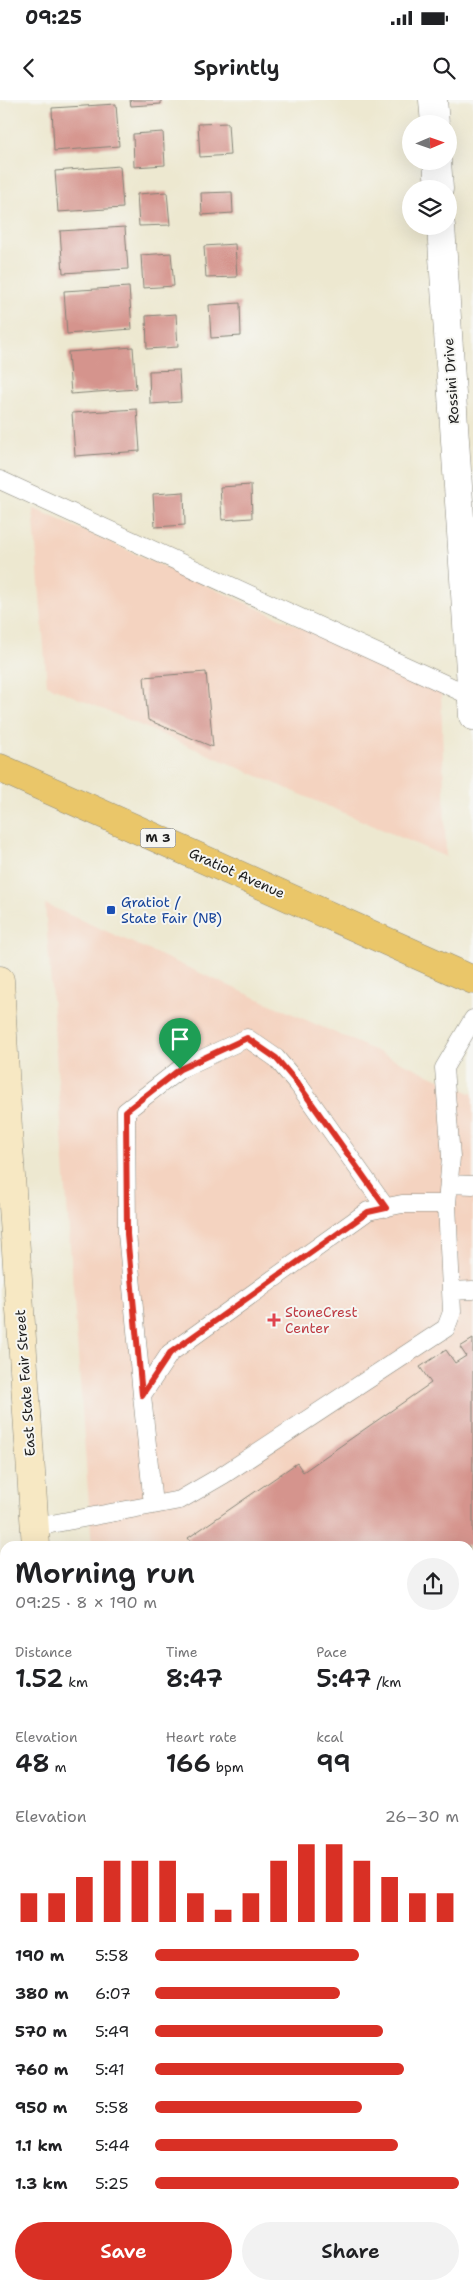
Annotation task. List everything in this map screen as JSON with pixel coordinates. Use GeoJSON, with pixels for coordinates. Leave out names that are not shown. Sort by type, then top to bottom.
{"type":"FeatureCollection","features":[{"type":"Feature","properties":{"kind":"main road","name":"Gratiot Avenue"},"geometry":{"type":"LineString","coordinates":[[0,768],[473,980]]}},
{"type":"Feature","properties":{"kind":"street"},"geometry":{"type":"LineString","coordinates":[[433,100],[434,115]]}},
{"type":"Feature","properties":{"kind":"street","name":"Rossini Drive"},"geometry":{"type":"LineString","coordinates":[[442,235],[472,703]]}},
{"type":"Feature","properties":{"kind":"street","name":"East State Fair Street"},"geometry":{"type":"LineString","coordinates":[[0,980],[4,1147],[35,1537]]}},
{"type":"Feature","properties":{"kind":"lane"},"geometry":{"type":"LineString","coordinates":[[0,480],[17,485],[472,703]]}},
{"type":"Feature","properties":{"kind":"lane"},"geometry":{"type":"LineString","coordinates":[[35,1537],[153,1505],[180,1500],[223,1475],[446,1328],[452,1312],[447,1204],[451,1157],[444,1068],[473,1019]]}},
{"type":"Feature","properties":{"kind":"lane"},"geometry":{"type":"LineString","coordinates":[[153,1505],[127,1234],[126,1111],[180,1069],[247,1038],[276,1058],[298,1084],[386,1208]]}},
{"type":"Feature","properties":{"kind":"lane"},"geometry":{"type":"LineString","coordinates":[[449,1184],[473,1185]]}},
{"type":"Feature","properties":{"kind":"lane"},"geometry":{"type":"LineString","coordinates":[[142,1395],[170,1353],[368,1212],[402,1204],[447,1204]]}},
{"type":"Feature","properties":{"kind":"lane"},"geometry":{"type":"LineString","coordinates":[[451,1291],[473,1290]]}},
{"type":"Feature","properties":{"kind":"shaded area"},"geometry":{"type":"Polygon","coordinates":[[[33,508],[441,690],[446,857],[47,685],[33,508]]]}},
{"type":"Feature","properties":{"kind":"shaded area","name":"StoneCrest Center"},"geometry":{"type":"Polygon","coordinates":[[[45,904],[473,1094],[473,1541],[92,1541],[45,904]]]}},
{"type":"Feature","properties":{"kind":"building"},"geometry":{"type":"Polygon","coordinates":[[[130,100],[161,100],[161,104],[131,106],[130,100]]]}},
{"type":"Feature","properties":{"kind":"building"},"geometry":{"type":"Polygon","coordinates":[[[116,104],[119,146],[54,151],[52,108],[116,104]]]}},
{"type":"Feature","properties":{"kind":"building"},"geometry":{"type":"Polygon","coordinates":[[[228,123],[230,155],[200,157],[198,124],[228,123]]]}},
{"type":"Feature","properties":{"kind":"building"},"geometry":{"type":"Polygon","coordinates":[[[163,132],[165,165],[134,167],[133,134],[163,132]]]}},
{"type":"Feature","properties":{"kind":"building"},"geometry":{"type":"Polygon","coordinates":[[[120,166],[123,208],[58,212],[55,171],[120,166]]]}},
{"type":"Feature","properties":{"kind":"building"},"geometry":{"type":"Polygon","coordinates":[[[167,192],[170,225],[139,226],[137,194],[167,192]]]}},
{"type":"Feature","properties":{"kind":"building"},"geometry":{"type":"Polygon","coordinates":[[[232,192],[233,213],[202,215],[201,193],[232,192]]]}},
{"type":"Feature","properties":{"kind":"building"},"geometry":{"type":"Polygon","coordinates":[[[125,227],[128,269],[63,273],[60,231],[125,227]]]}},
{"type":"Feature","properties":{"kind":"building"},"geometry":{"type":"Polygon","coordinates":[[[235,244],[237,277],[206,278],[204,246],[235,244]]]}},
{"type":"Feature","properties":{"kind":"building"},"geometry":{"type":"Polygon","coordinates":[[[171,253],[174,286],[143,288],[141,255],[171,253]]]}},
{"type":"Feature","properties":{"kind":"building"},"geometry":{"type":"Polygon","coordinates":[[[129,287],[132,329],[67,334],[64,291],[129,287]]]}},
{"type":"Feature","properties":{"kind":"building"},"geometry":{"type":"Polygon","coordinates":[[[240,303],[241,336],[211,338],[209,305],[240,303]]]}},
{"type":"Feature","properties":{"kind":"building"},"geometry":{"type":"Polygon","coordinates":[[[176,314],[178,347],[147,349],[146,316],[176,314]]]}},
{"type":"Feature","properties":{"kind":"building"},"geometry":{"type":"Polygon","coordinates":[[[133,347],[136,389],[71,394],[68,352],[133,347]]]}},
{"type":"Feature","properties":{"kind":"building"},"geometry":{"type":"Polygon","coordinates":[[[179,370],[181,402],[150,404],[149,371],[179,370]]]}},
{"type":"Feature","properties":{"kind":"building"},"geometry":{"type":"Polygon","coordinates":[[[137,409],[140,451],[75,456],[72,413],[137,409]]]}},
{"type":"Feature","properties":{"kind":"building"},"geometry":{"type":"Polygon","coordinates":[[[251,485],[252,518],[222,520],[220,487],[251,485]]]}},
{"type":"Feature","properties":{"kind":"building"},"geometry":{"type":"Polygon","coordinates":[[[184,492],[185,525],[155,527],[153,494],[184,492]]]}},
{"type":"Feature","properties":{"kind":"building"},"geometry":{"type":"Polygon","coordinates":[[[206,672],[213,747],[148,720],[144,677],[206,672]]]}},
{"type":"Feature","properties":{"kind":"building"},"geometry":{"type":"Polygon","coordinates":[[[473,1339],[473,1541],[190,1541],[188,1538],[297,1463],[303,1472],[431,1383],[420,1367],[446,1350],[455,1363],[466,1356],[460,1347],[473,1339]]]}},
{"type":"Feature","properties":{"kind":"place","name":"Gratiot / State Fair (NB)"},"geometry":{"type":"Point","coordinates":[111,910]}},
{"type":"Feature","properties":{"kind":"place","name":"StoneCrest Center"},"geometry":{"type":"Point","coordinates":[274,1320]}},
{"type":"Feature","properties":{"kind":"route"},"geometry":{"type":"LineString","coordinates":[[247,1038],[276,1058],[298,1084],[386,1208],[368,1212],[170,1353],[142,1395],[127,1234],[125,1181],[126,1111],[180,1069],[247,1038]]}}]}
